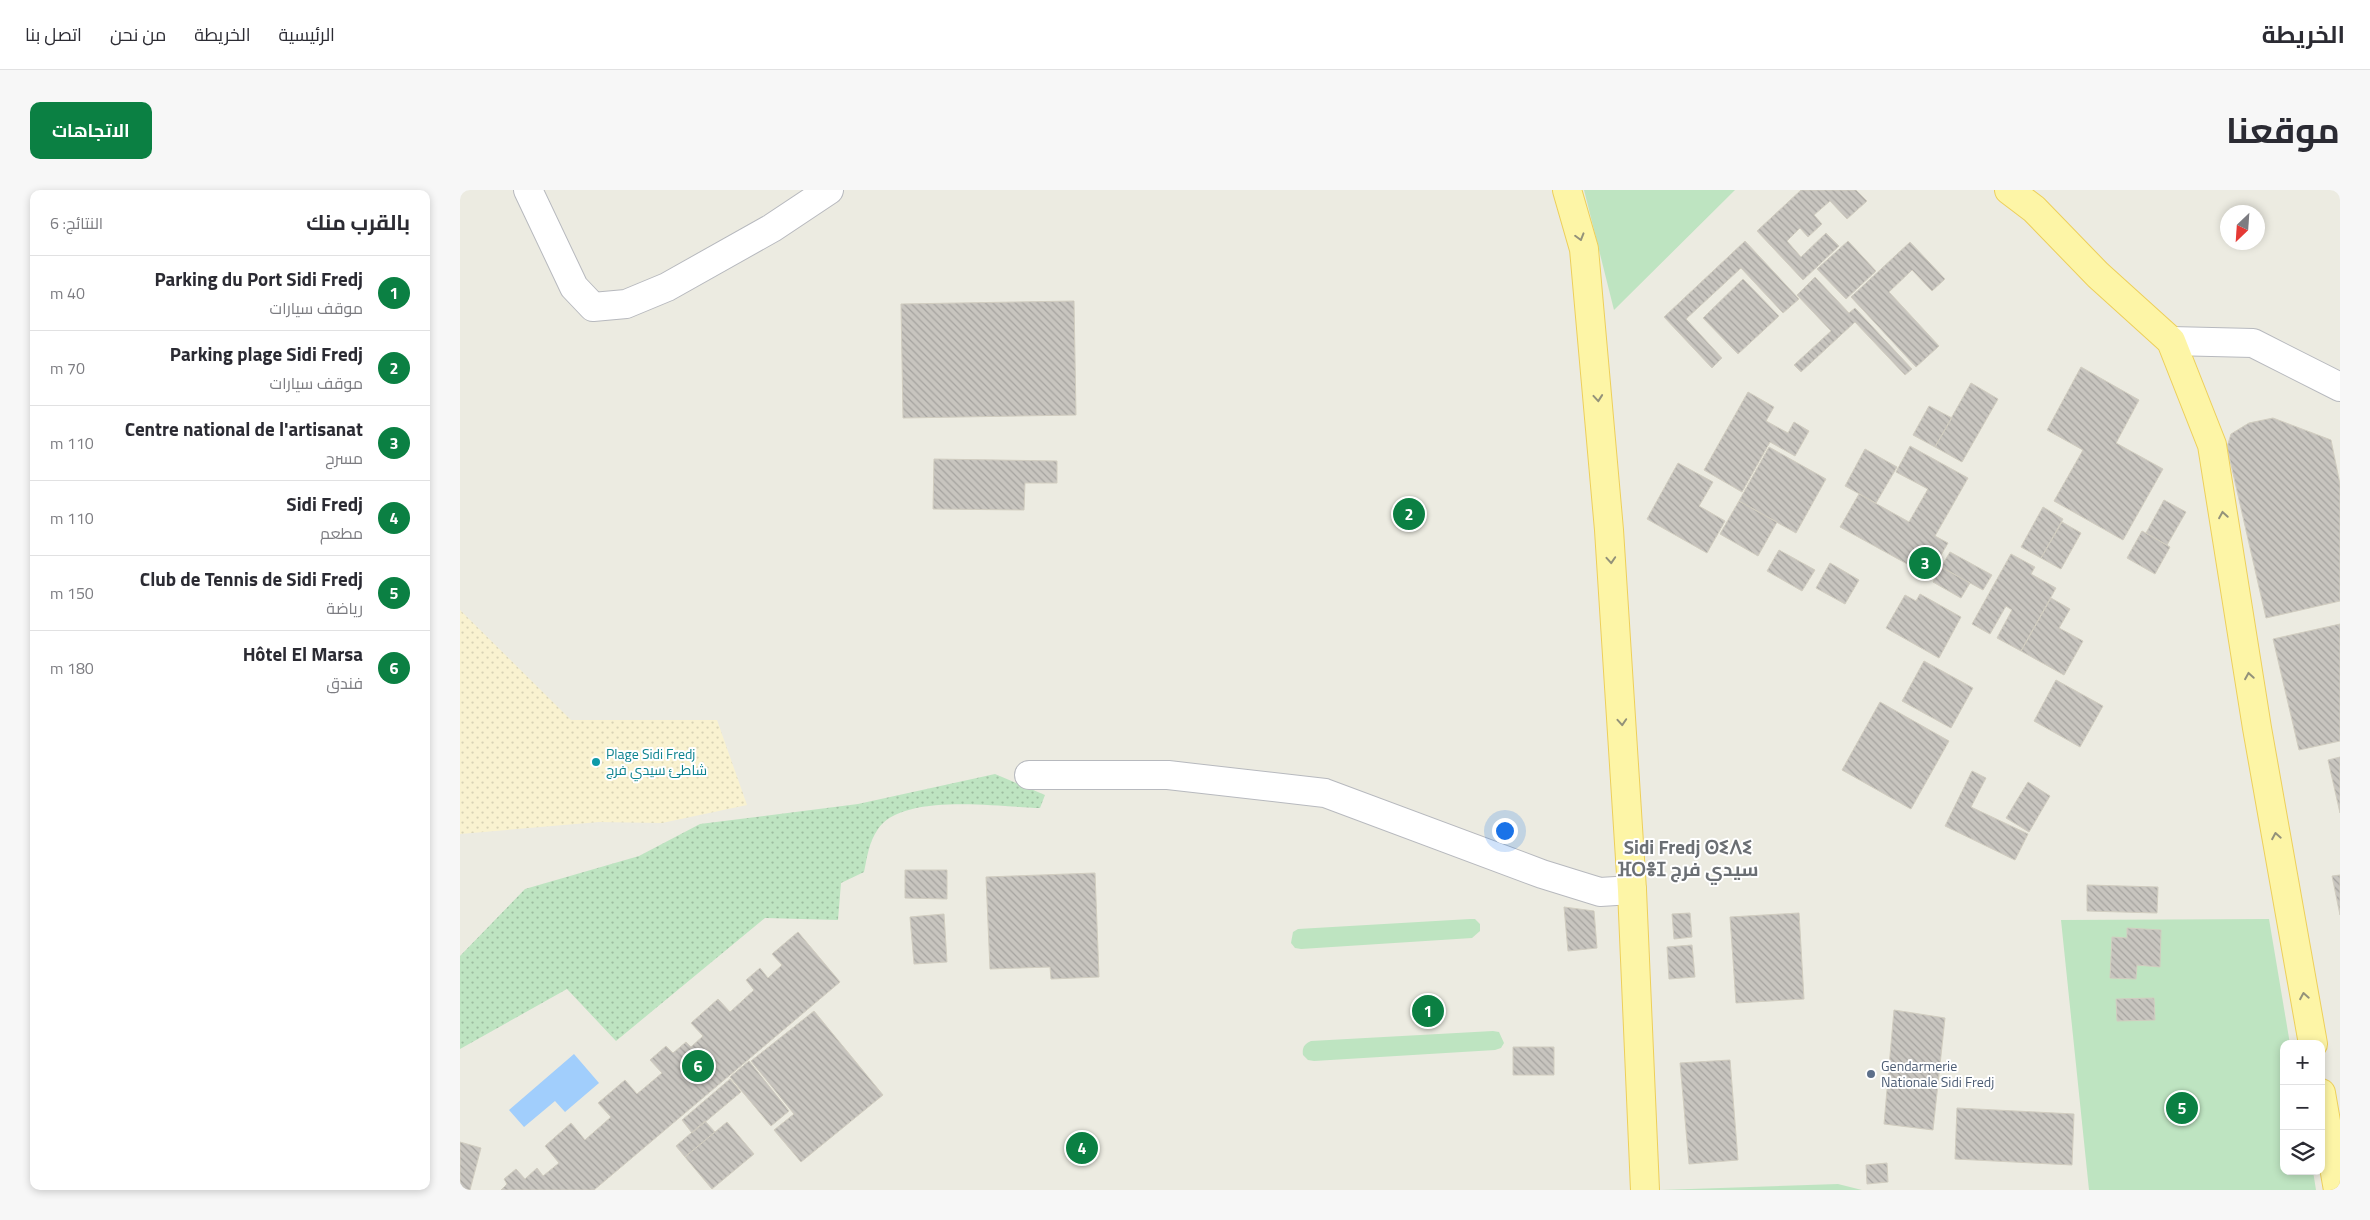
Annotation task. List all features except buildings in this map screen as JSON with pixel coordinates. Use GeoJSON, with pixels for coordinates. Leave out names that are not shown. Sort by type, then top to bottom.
{"type":"FeatureCollection","features":[{"type":"Feature","properties":{"kind":"main road"},"geometry":{"type":"LineString","coordinates":[[1567,190],[1584,249],[1598,388],[1632,890],[1645,1190]]}},
{"type":"Feature","properties":{"kind":"main road"},"geometry":{"type":"LineString","coordinates":[[2008,190],[2034,209],[2098,275],[2170,342],[2212,445],[2257,728],[2312,1040]]}},
{"type":"Feature","properties":{"kind":"main road"},"geometry":{"type":"LineString","coordinates":[[2325,1116],[2338,1190]]}},
{"type":"Feature","properties":{"kind":"street"},"geometry":{"type":"LineString","coordinates":[[528,190],[574,288],[592,307],[626,304],[667,287],[772,228],[829,190]]}},
{"type":"Feature","properties":{"kind":"street"},"geometry":{"type":"LineString","coordinates":[[2170,342],[2253,343],[2340,387]]}},
{"type":"Feature","properties":{"kind":"street"},"geometry":{"type":"LineString","coordinates":[[1030,776],[1168,775],[1325,793],[1542,874],[1600,892],[1632,890]]}},
{"type":"Feature","properties":{"kind":"green space"},"geometry":{"type":"Polygon","coordinates":[[[1584,190],[1735,190],[1614,310],[1584,190]]]}},
{"type":"Feature","properties":{"kind":"green space"},"geometry":{"type":"Polygon","coordinates":[[[995,774],[1045,795],[1040,808],[953,804],[908,810],[890,817],[878,829],[872,839],[864,872],[841,883],[838,920],[765,918],[616,1041],[567,989],[460,1049],[460,956],[525,889],[639,856],[700,824],[858,804],[995,774]]]}},
{"type":"Feature","properties":{"kind":"green space"},"geometry":{"type":"Polygon","coordinates":[[[1475,919],[1480,924],[1480,931],[1472,938],[1301,949],[1295,948],[1291,943],[1293,932],[1298,929],[1475,919]]]}},
{"type":"Feature","properties":{"kind":"green space"},"geometry":{"type":"Polygon","coordinates":[[[2269,919],[2289,1040],[2280,1040],[2280,1175],[2314,1175],[2316,1190],[2089,1190],[2061,920],[2269,919]]]}},
{"type":"Feature","properties":{"kind":"green space"},"geometry":{"type":"Polygon","coordinates":[[[1499,1032],[1504,1043],[1501,1048],[1495,1050],[1314,1061],[1308,1060],[1303,1055],[1304,1046],[1311,1041],[1499,1032]]]}},
{"type":"Feature","properties":{"kind":"green space"},"geometry":{"type":"Polygon","coordinates":[[[1838,1184],[1862,1190],[1661,1190],[1838,1184]]]}},
{"type":"Feature","properties":{"kind":"sand","name":"Plage Sidi Fredj شاطئ سيدي فرج"},"geometry":{"type":"Polygon","coordinates":[[[460,610],[571,720],[717,720],[747,805],[662,823],[599,822],[460,834],[460,610]]]}},
{"type":"Feature","properties":{"kind":"water"},"geometry":{"type":"Polygon","coordinates":[[[574,1054],[599,1083],[565,1112],[555,1101],[524,1127],[509,1110],[574,1054]]]}},
{"type":"Feature","properties":{"kind":"place","name":"Parking plage Sidi Fredj"},"geometry":{"type":"Point","coordinates":[1409,514]}},
{"type":"Feature","properties":{"kind":"place","name":"Centre national de l'artisanat"},"geometry":{"type":"Point","coordinates":[1925,563]}},
{"type":"Feature","properties":{"kind":"place","name":"Plage Sidi Fredj شاطئ سيدي فرج"},"geometry":{"type":"Point","coordinates":[596,762]}},
{"type":"Feature","properties":{"kind":"place","name":"Parking du Port Sidi Fredj"},"geometry":{"type":"Point","coordinates":[1428,1011]}},
{"type":"Feature","properties":{"kind":"place","name":"Hôtel El Marsa"},"geometry":{"type":"Point","coordinates":[698,1066]}},
{"type":"Feature","properties":{"kind":"place","name":"Gendarmerie Nationale Sidi Fredj"},"geometry":{"type":"Point","coordinates":[1871,1074]}},
{"type":"Feature","properties":{"kind":"place","name":"Club de Tennis de Sidi Fredj"},"geometry":{"type":"Point","coordinates":[2182,1108]}},
{"type":"Feature","properties":{"kind":"place","name":"Sidi Fredj"},"geometry":{"type":"Point","coordinates":[1082,1148]}},
{"type":"Feature","properties":{"kind":"district","name":"Sidi Fredj ⵙⵉⴷⵉ ⴼⵔⴻⵊ سيدي فرج"},"geometry":{"type":"Point","coordinates":[1688,858]}}]}
